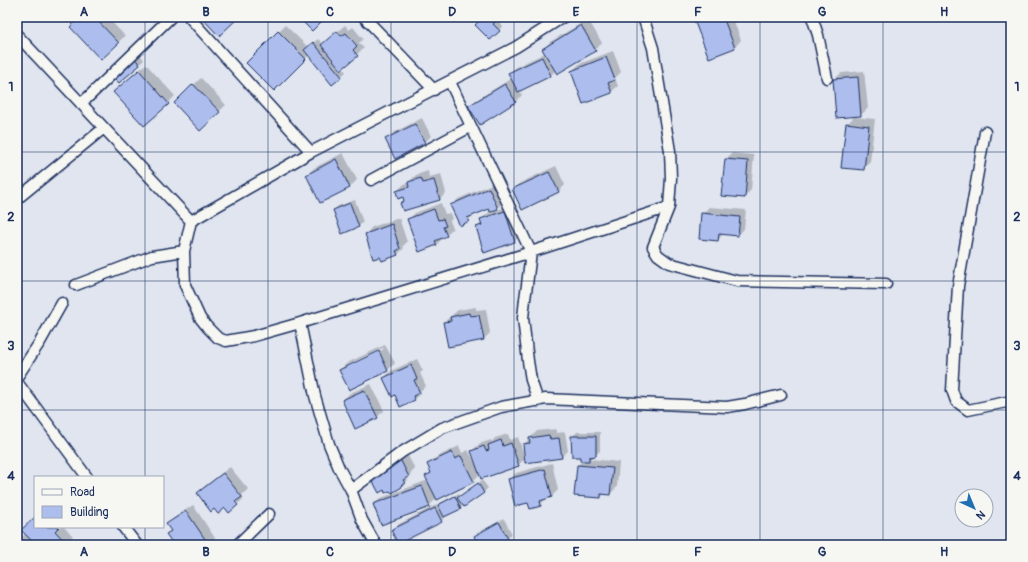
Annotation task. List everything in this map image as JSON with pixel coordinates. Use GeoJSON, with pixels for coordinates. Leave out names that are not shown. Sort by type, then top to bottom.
{"type":"FeatureCollection","features":[{"type":"Feature","properties":{"kind":"street"},"geometry":{"type":"LineString","coordinates":[[81,104],[171,17]]}},
{"type":"Feature","properties":{"kind":"street"},"geometry":{"type":"LineString","coordinates":[[189,17],[311,152]]}},
{"type":"Feature","properties":{"kind":"street"},"geometry":{"type":"LineString","coordinates":[[364,17],[434,90]]}},
{"type":"Feature","properties":{"kind":"street"},"geometry":{"type":"LineString","coordinates":[[563,17],[516,47],[311,152],[191,221],[184,251],[185,285],[200,318],[218,338],[226,341],[254,336],[531,252],[668,207]]}},
{"type":"Feature","properties":{"kind":"street"},"geometry":{"type":"LineString","coordinates":[[643,17],[653,48],[670,151],[671,178],[668,207],[653,247],[658,255],[669,263],[736,281],[886,284]]}},
{"type":"Feature","properties":{"kind":"street"},"geometry":{"type":"LineString","coordinates":[[812,17],[818,35],[827,78]]}},
{"type":"Feature","properties":{"kind":"street"},"geometry":{"type":"LineString","coordinates":[[17,35],[191,221]]}},
{"type":"Feature","properties":{"kind":"street"},"geometry":{"type":"LineString","coordinates":[[450,82],[470,127],[531,252],[523,318],[530,373],[538,401]]}},
{"type":"Feature","properties":{"kind":"street"},"geometry":{"type":"LineString","coordinates":[[371,180],[470,127]]}},
{"type":"Feature","properties":{"kind":"street"},"geometry":{"type":"LineString","coordinates":[[17,199],[104,128]]}},
{"type":"Feature","properties":{"kind":"street"},"geometry":{"type":"LineString","coordinates":[[985,132],[958,286],[952,390],[956,401],[968,410],[1011,401]]}},
{"type":"Feature","properties":{"kind":"street"},"geometry":{"type":"LineString","coordinates":[[76,284],[152,256],[184,251]]}},
{"type":"Feature","properties":{"kind":"street"},"geometry":{"type":"LineString","coordinates":[[17,376],[40,342],[62,303]]}},
{"type":"Feature","properties":{"kind":"street"},"geometry":{"type":"LineString","coordinates":[[300,323],[315,396],[329,444],[339,468],[351,490],[362,520],[376,545]]}},
{"type":"Feature","properties":{"kind":"street"},"geometry":{"type":"LineString","coordinates":[[17,382],[86,476]]}},
{"type":"Feature","properties":{"kind":"street"},"geometry":{"type":"LineString","coordinates":[[351,490],[402,452],[442,428],[501,407],[546,399],[727,407],[781,395]]}},
{"type":"Feature","properties":{"kind":"street"},"geometry":{"type":"LineString","coordinates":[[237,545],[269,514]]}},
{"type":"Feature","properties":{"kind":"street"},"geometry":{"type":"LineString","coordinates":[[125,528],[137,545]]}},
{"type":"Feature","properties":{"kind":"building"},"geometry":{"type":"Polygon","coordinates":[[[80,17],[94,17],[119,43],[101,60],[70,27],[80,17]]]}},
{"type":"Feature","properties":{"kind":"building"},"geometry":{"type":"Polygon","coordinates":[[[201,17],[239,17],[219,36],[201,17]]]}},
{"type":"Feature","properties":{"kind":"building"},"geometry":{"type":"Polygon","coordinates":[[[298,17],[326,17],[312,31],[298,17]]]}},
{"type":"Feature","properties":{"kind":"building"},"geometry":{"type":"Polygon","coordinates":[[[483,17],[491,17],[495,22],[493,24],[500,31],[490,40],[475,25],[483,17]]]}},
{"type":"Feature","properties":{"kind":"building"},"geometry":{"type":"Polygon","coordinates":[[[701,17],[723,17],[735,48],[709,58],[694,20],[701,17]]]}},
{"type":"Feature","properties":{"kind":"building"},"geometry":{"type":"Polygon","coordinates":[[[581,25],[596,51],[557,74],[542,49],[581,25]]]}},
{"type":"Feature","properties":{"kind":"building"},"geometry":{"type":"Polygon","coordinates":[[[278,31],[306,59],[274,91],[246,63],[278,31]]]}},
{"type":"Feature","properties":{"kind":"building"},"geometry":{"type":"Polygon","coordinates":[[[337,31],[341,36],[346,33],[357,46],[353,50],[358,56],[341,70],[321,45],[337,31]]]}},
{"type":"Feature","properties":{"kind":"building"},"geometry":{"type":"Polygon","coordinates":[[[313,42],[342,77],[332,85],[304,50],[313,42]]]}},
{"type":"Feature","properties":{"kind":"building"},"geometry":{"type":"Polygon","coordinates":[[[134,57],[140,65],[119,83],[112,76],[134,57]]]}},
{"type":"Feature","properties":{"kind":"building"},"geometry":{"type":"Polygon","coordinates":[[[542,57],[551,76],[518,92],[508,73],[542,57]]]}},
{"type":"Feature","properties":{"kind":"building"},"geometry":{"type":"Polygon","coordinates":[[[606,57],[615,80],[608,83],[612,93],[583,104],[571,71],[606,57]]]}},
{"type":"Feature","properties":{"kind":"building"},"geometry":{"type":"Polygon","coordinates":[[[139,70],[169,104],[144,126],[113,92],[139,70]]]}},
{"type":"Feature","properties":{"kind":"building"},"geometry":{"type":"Polygon","coordinates":[[[858,77],[861,116],[836,118],[833,79],[858,77]]]}},
{"type":"Feature","properties":{"kind":"building"},"geometry":{"type":"Polygon","coordinates":[[[193,84],[220,112],[200,131],[174,103],[193,84]]]}},
{"type":"Feature","properties":{"kind":"building"},"geometry":{"type":"Polygon","coordinates":[[[505,84],[516,102],[480,125],[468,106],[505,84]]]}},
{"type":"Feature","properties":{"kind":"building"},"geometry":{"type":"Polygon","coordinates":[[[846,123],[869,126],[864,170],[841,168],[846,123]]]}},
{"type":"Feature","properties":{"kind":"building"},"geometry":{"type":"Polygon","coordinates":[[[415,124],[425,143],[395,159],[385,139],[415,124]]]}},
{"type":"Feature","properties":{"kind":"building"},"geometry":{"type":"Polygon","coordinates":[[[336,159],[350,188],[320,203],[306,175],[336,159]]]}},
{"type":"Feature","properties":{"kind":"building"},"geometry":{"type":"Polygon","coordinates":[[[725,159],[748,161],[745,198],[721,196],[725,159]]]}},
{"type":"Feature","properties":{"kind":"building"},"geometry":{"type":"Polygon","coordinates":[[[549,172],[559,192],[522,210],[512,189],[549,172]]]}},
{"type":"Feature","properties":{"kind":"building"},"geometry":{"type":"Polygon","coordinates":[[[421,178],[423,183],[434,180],[440,200],[403,211],[400,203],[404,201],[403,197],[398,199],[396,191],[409,187],[408,182],[421,178]]]}},
{"type":"Feature","properties":{"kind":"building"},"geometry":{"type":"Polygon","coordinates":[[[489,188],[498,209],[490,212],[489,209],[467,218],[469,221],[460,226],[450,205],[489,188]]]}},
{"type":"Feature","properties":{"kind":"building"},"geometry":{"type":"Polygon","coordinates":[[[350,203],[359,227],[342,234],[333,210],[350,203]]]}},
{"type":"Feature","properties":{"kind":"building"},"geometry":{"type":"Polygon","coordinates":[[[434,209],[438,220],[443,219],[446,226],[443,227],[447,236],[435,241],[437,245],[419,252],[407,219],[434,209]]]}},
{"type":"Feature","properties":{"kind":"building"},"geometry":{"type":"Polygon","coordinates":[[[505,211],[515,242],[484,253],[476,227],[482,225],[480,219],[505,211]]]}},
{"type":"Feature","properties":{"kind":"building"},"geometry":{"type":"Polygon","coordinates":[[[701,213],[740,217],[738,236],[719,234],[718,241],[699,239],[701,213]]]}},
{"type":"Feature","properties":{"kind":"building"},"geometry":{"type":"Polygon","coordinates":[[[392,224],[400,249],[396,251],[398,255],[382,261],[380,257],[373,259],[365,234],[392,224]]]}},
{"type":"Feature","properties":{"kind":"building"},"geometry":{"type":"Polygon","coordinates":[[[469,313],[470,316],[479,315],[484,340],[448,347],[443,322],[451,321],[450,317],[469,313]]]}},
{"type":"Feature","properties":{"kind":"building"},"geometry":{"type":"Polygon","coordinates":[[[379,351],[388,371],[349,390],[339,370],[379,351]]]}},
{"type":"Feature","properties":{"kind":"building"},"geometry":{"type":"Polygon","coordinates":[[[411,365],[417,379],[414,380],[420,393],[413,396],[415,400],[400,407],[395,395],[392,397],[383,378],[411,365]]]}},
{"type":"Feature","properties":{"kind":"building"},"geometry":{"type":"Polygon","coordinates":[[[364,390],[378,418],[355,429],[342,400],[364,390]]]}},
{"type":"Feature","properties":{"kind":"building"},"geometry":{"type":"Polygon","coordinates":[[[549,435],[550,439],[559,438],[562,458],[525,463],[523,444],[530,443],[529,438],[549,435]]]}},
{"type":"Feature","properties":{"kind":"building"},"geometry":{"type":"Polygon","coordinates":[[[571,436],[596,436],[596,456],[589,457],[589,461],[580,461],[580,457],[572,457],[571,436]]]}},
{"type":"Feature","properties":{"kind":"building"},"geometry":{"type":"Polygon","coordinates":[[[501,440],[503,446],[511,443],[519,466],[481,479],[471,451],[484,446],[486,451],[489,450],[488,445],[501,440]]]}},
{"type":"Feature","properties":{"kind":"building"},"geometry":{"type":"Polygon","coordinates":[[[452,452],[455,459],[461,456],[474,482],[437,500],[425,476],[431,473],[427,464],[452,452]]]}},
{"type":"Feature","properties":{"kind":"building"},"geometry":{"type":"Polygon","coordinates":[[[400,459],[409,477],[403,480],[405,483],[401,485],[402,487],[392,493],[390,491],[385,493],[384,490],[379,493],[370,476],[400,459]]]}},
{"type":"Feature","properties":{"kind":"building"},"geometry":{"type":"Polygon","coordinates":[[[577,465],[613,468],[610,495],[601,494],[601,498],[574,496],[577,465]]]}},
{"type":"Feature","properties":{"kind":"building"},"geometry":{"type":"Polygon","coordinates":[[[545,469],[552,497],[540,501],[541,506],[530,509],[528,503],[515,506],[508,479],[545,469]]]}},
{"type":"Feature","properties":{"kind":"building"},"geometry":{"type":"Polygon","coordinates":[[[223,473],[242,497],[235,502],[238,505],[229,513],[225,508],[218,514],[214,509],[211,512],[197,493],[223,473]]]}},
{"type":"Feature","properties":{"kind":"building"},"geometry":{"type":"Polygon","coordinates":[[[478,483],[484,493],[464,507],[457,498],[478,483]]]}},
{"type":"Feature","properties":{"kind":"building"},"geometry":{"type":"Polygon","coordinates":[[[422,486],[430,507],[381,525],[373,504],[422,486]]]}},
{"type":"Feature","properties":{"kind":"building"},"geometry":{"type":"Polygon","coordinates":[[[455,496],[461,509],[444,517],[438,505],[455,496]]]}},
{"type":"Feature","properties":{"kind":"building"},"geometry":{"type":"Polygon","coordinates":[[[435,508],[442,522],[398,544],[391,530],[435,508]]]}},
{"type":"Feature","properties":{"kind":"building"},"geometry":{"type":"Polygon","coordinates":[[[186,511],[209,545],[179,545],[178,543],[174,545],[166,534],[171,531],[166,524],[186,511]]]}},
{"type":"Feature","properties":{"kind":"building"},"geometry":{"type":"Polygon","coordinates":[[[34,518],[34,528],[58,528],[55,531],[67,544],[36,545],[21,530],[34,518]]]}},
{"type":"Feature","properties":{"kind":"building"},"geometry":{"type":"Polygon","coordinates":[[[499,522],[508,539],[498,545],[478,545],[474,536],[499,522]]]}}]}
